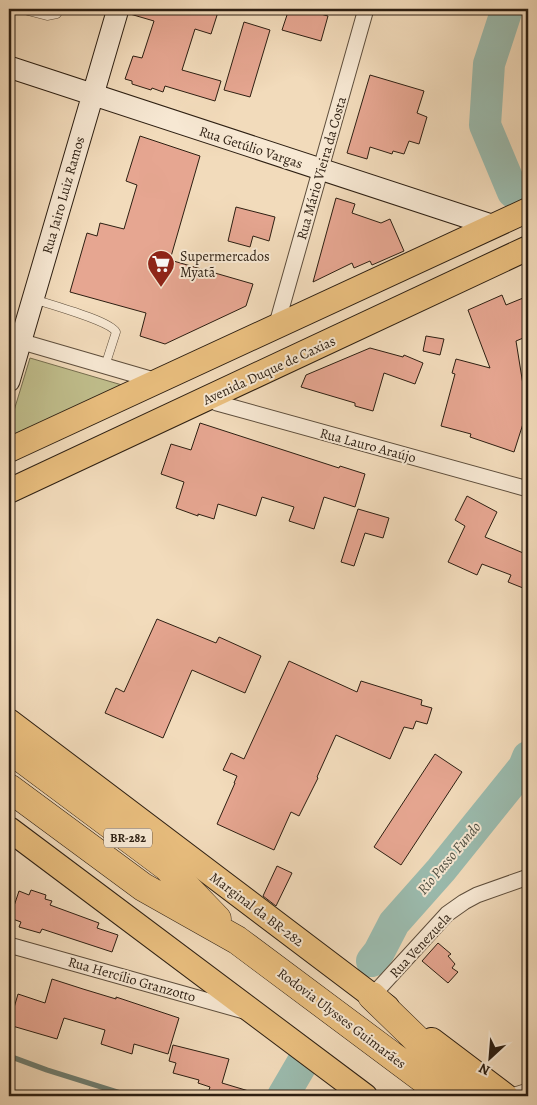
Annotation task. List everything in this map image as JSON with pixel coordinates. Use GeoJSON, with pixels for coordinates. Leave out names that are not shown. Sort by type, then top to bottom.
{"type":"FeatureCollection","features":[{"type":"Feature","properties":{"kind":"highway","name":"Rodovia Ulysses Guimarães"},"geometry":{"type":"LineString","coordinates":[[9,749],[167,867],[237,940]]}},
{"type":"Feature","properties":{"kind":"highway","name":"Rodovia Ulysses Guimarães"},"geometry":{"type":"LineString","coordinates":[[9,788],[143,887],[237,940],[446,1096]]}},
{"type":"Feature","properties":{"kind":"highway"},"geometry":{"type":"LineString","coordinates":[[372,996],[475,1096]]}},
{"type":"Feature","properties":{"kind":"main road"},"geometry":{"type":"LineString","coordinates":[[9,450],[528,210]]}},
{"type":"Feature","properties":{"kind":"main road","name":"Avenida Duque de Caxias"},"geometry":{"type":"LineString","coordinates":[[9,491],[528,248]]}},
{"type":"Feature","properties":{"kind":"main road","name":"Marginal da BR-282"},"geometry":{"type":"LineString","coordinates":[[9,721],[506,1096]]}},
{"type":"Feature","properties":{"kind":"main road"},"geometry":{"type":"LineString","coordinates":[[9,829],[365,1096]]}},
{"type":"Feature","properties":{"kind":"street","name":"Rua Jairo Luiz Ramos"},"geometry":{"type":"LineString","coordinates":[[9,381],[15,340],[33,299],[118,9]]}},
{"type":"Feature","properties":{"kind":"street","name":"Rua Mário Vieira da Costa"},"geometry":{"type":"LineString","coordinates":[[276,327],[366,9]]}},
{"type":"Feature","properties":{"kind":"street","name":"Rua Getúlio Vargas"},"geometry":{"type":"LineString","coordinates":[[9,67],[494,226]]}},
{"type":"Feature","properties":{"kind":"street"},"geometry":{"type":"LineString","coordinates":[[15,340],[157,381]]}},
{"type":"Feature","properties":{"kind":"street","name":"Rua Lauro Araújo"},"geometry":{"type":"LineString","coordinates":[[210,397],[217,403],[528,489]]}},
{"type":"Feature","properties":{"kind":"street","name":"Rua Venezuela"},"geometry":{"type":"LineString","coordinates":[[372,996],[447,914],[477,895],[528,877]]}},
{"type":"Feature","properties":{"kind":"street","name":"Rua Hercílio Granzotto"},"geometry":{"type":"LineString","coordinates":[[9,945],[255,1014]]}},
{"type":"Feature","properties":{"kind":"street"},"geometry":{"type":"LineString","coordinates":[[512,1096],[528,1091]]}},
{"type":"Feature","properties":{"kind":"lane"},"geometry":{"type":"LineString","coordinates":[[20,9],[47,16],[57,14],[60,9]]}},
{"type":"Feature","properties":{"kind":"lane"},"geometry":{"type":"LineString","coordinates":[[33,299],[103,322],[114,328],[116,332],[105,366]]}},
{"type":"Feature","properties":{"kind":"shaded area"},"geometry":{"type":"Polygon","coordinates":[[[30,358],[122,385],[9,438],[9,427],[30,358]]]}},
{"type":"Feature","properties":{"kind":"building"},"geometry":{"type":"Polygon","coordinates":[[[130,9],[219,9],[211,34],[195,29],[182,70],[221,81],[215,101],[165,86],[163,92],[152,88],[151,90],[132,84],[132,81],[125,79],[133,56],[142,58],[154,21],[130,14],[130,9]]]}},
{"type":"Feature","properties":{"kind":"building"},"geometry":{"type":"Polygon","coordinates":[[[289,9],[302,9],[328,16],[321,41],[282,30],[289,9]]]}},
{"type":"Feature","properties":{"kind":"building"},"geometry":{"type":"Polygon","coordinates":[[[244,22],[270,30],[250,97],[224,90],[244,22]]]}},
{"type":"Feature","properties":{"kind":"building"},"geometry":{"type":"Polygon","coordinates":[[[370,75],[424,91],[417,113],[427,117],[419,144],[409,141],[404,154],[393,151],[392,154],[370,147],[367,159],[347,153],[370,75]]]}},
{"type":"Feature","properties":{"kind":"building","name":"Supermercados Myatã"},"geometry":{"type":"Polygon","coordinates":[[[140,136],[200,156],[170,260],[253,284],[246,306],[165,344],[140,336],[146,313],[70,292],[87,233],[97,236],[100,223],[124,229],[137,185],[126,181],[140,136]]]}},
{"type":"Feature","properties":{"kind":"building"},"geometry":{"type":"Polygon","coordinates":[[[336,198],[355,204],[352,213],[381,223],[390,219],[404,251],[372,265],[370,261],[354,268],[352,263],[313,282],[336,198]]]}},
{"type":"Feature","properties":{"kind":"building"},"geometry":{"type":"Polygon","coordinates":[[[236,207],[275,217],[269,241],[253,236],[250,247],[228,241],[236,207]]]}},
{"type":"Feature","properties":{"kind":"building"},"geometry":{"type":"Polygon","coordinates":[[[502,295],[506,305],[528,296],[528,336],[516,341],[524,391],[528,392],[528,408],[514,452],[470,437],[471,434],[441,426],[455,374],[452,373],[456,359],[490,368],[468,310],[502,295]]]}},
{"type":"Feature","properties":{"kind":"building"},"geometry":{"type":"Polygon","coordinates":[[[426,336],[444,339],[440,355],[423,351],[426,336]]]}},
{"type":"Feature","properties":{"kind":"building"},"geometry":{"type":"Polygon","coordinates":[[[370,348],[403,357],[404,355],[423,363],[415,384],[384,373],[373,411],[355,406],[355,403],[301,387],[306,375],[370,348]]]}},
{"type":"Feature","properties":{"kind":"building"},"geometry":{"type":"Polygon","coordinates":[[[200,423],[339,468],[340,466],[365,474],[355,507],[324,497],[314,529],[289,521],[294,507],[262,497],[256,516],[218,504],[214,519],[198,514],[198,516],[176,508],[184,482],[161,474],[171,444],[191,450],[200,423]]]}},
{"type":"Feature","properties":{"kind":"building"},"geometry":{"type":"Polygon","coordinates":[[[467,496],[497,512],[485,537],[528,555],[528,590],[508,582],[511,575],[482,564],[477,575],[448,562],[465,526],[455,520],[467,496]]]}},
{"type":"Feature","properties":{"kind":"building"},"geometry":{"type":"Polygon","coordinates":[[[358,509],[389,518],[383,538],[365,533],[354,566],[341,562],[358,509]]]}},
{"type":"Feature","properties":{"kind":"building"},"geometry":{"type":"Polygon","coordinates":[[[157,619],[216,643],[219,637],[261,656],[245,693],[192,670],[163,738],[105,713],[116,688],[124,692],[157,619]]]}},
{"type":"Feature","properties":{"kind":"building"},"geometry":{"type":"Polygon","coordinates":[[[289,661],[357,692],[361,681],[422,700],[421,705],[432,708],[427,724],[416,721],[413,729],[404,727],[390,759],[336,735],[299,816],[291,812],[274,850],[217,824],[237,776],[223,770],[231,753],[244,759],[289,661]]]}},
{"type":"Feature","properties":{"kind":"building"},"geometry":{"type":"Polygon","coordinates":[[[435,754],[462,772],[401,865],[374,847],[435,754]]]}},
{"type":"Feature","properties":{"kind":"building"},"geometry":{"type":"Polygon","coordinates":[[[277,866],[292,873],[276,906],[263,896],[277,866]]]}},
{"type":"Feature","properties":{"kind":"building"},"geometry":{"type":"Polygon","coordinates":[[[31,890],[46,895],[45,899],[52,901],[50,905],[99,923],[97,928],[118,935],[112,952],[42,929],[40,933],[19,927],[21,922],[10,918],[19,891],[29,895],[31,890]]]}},
{"type":"Feature","properties":{"kind":"building"},"geometry":{"type":"Polygon","coordinates":[[[438,943],[451,954],[448,956],[455,964],[452,968],[458,972],[448,983],[422,961],[438,943]]]}},
{"type":"Feature","properties":{"kind":"building"},"geometry":{"type":"Polygon","coordinates":[[[52,979],[116,999],[116,997],[179,1018],[168,1054],[134,1044],[132,1054],[101,1044],[105,1030],[64,1018],[57,1039],[9,1025],[18,994],[45,1003],[52,979]]]}},
{"type":"Feature","properties":{"kind":"building"},"geometry":{"type":"Polygon","coordinates":[[[173,1045],[229,1059],[222,1083],[252,1092],[251,1096],[207,1096],[210,1087],[198,1083],[199,1080],[173,1073],[176,1063],[169,1061],[173,1045]]]}},
{"type":"Feature","properties":{"kind":"waterway","name":"Rio Passo Fundo"},"geometry":{"type":"LineString","coordinates":[[507,9],[489,64],[485,125],[513,192]]}},
{"type":"Feature","properties":{"kind":"waterway","name":"Rio Passo Fundo"},"geometry":{"type":"LineString","coordinates":[[372,961],[379,952],[394,923],[441,870],[524,767],[528,757]]}},
{"type":"Feature","properties":{"kind":"waterway"},"geometry":{"type":"LineString","coordinates":[[9,1056],[130,1096]]}},
{"type":"Feature","properties":{"kind":"waterway","name":"Rio Passo Fundo"},"geometry":{"type":"LineString","coordinates":[[283,1096],[304,1060]]}},
{"type":"Feature","properties":{"kind":"place","name":"Supermercados Myatã"},"geometry":{"type":"Point","coordinates":[161,288]}}]}
